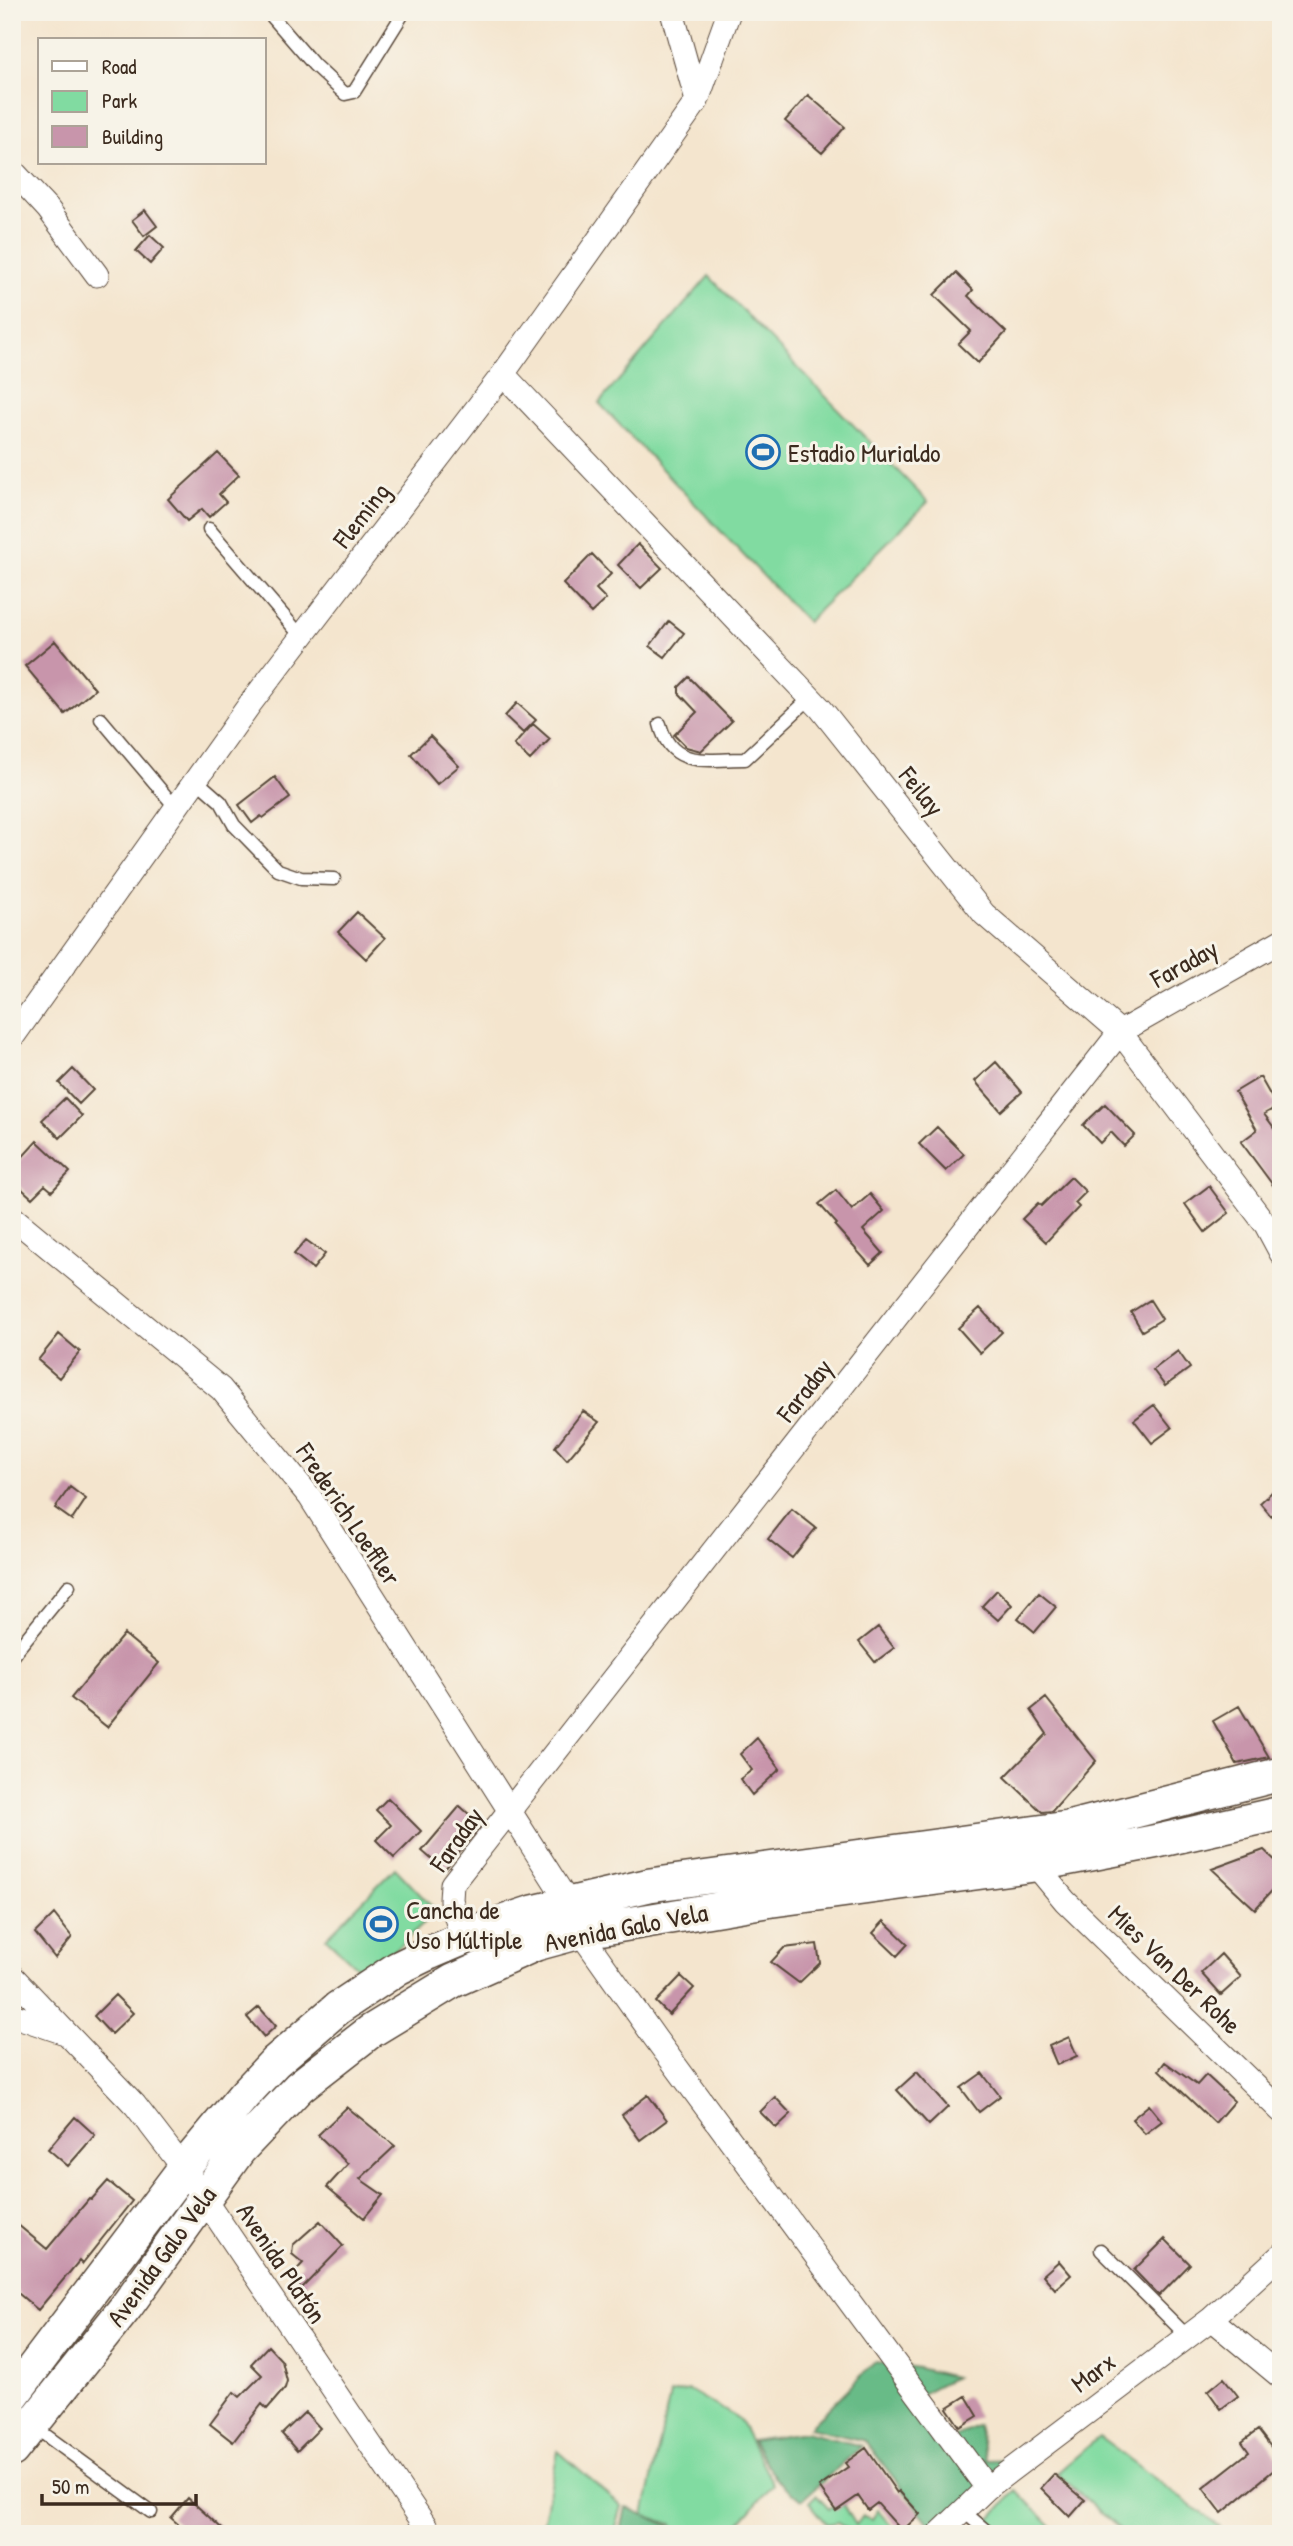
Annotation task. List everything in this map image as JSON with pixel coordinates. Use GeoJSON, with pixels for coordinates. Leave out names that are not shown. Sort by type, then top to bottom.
{"type":"FeatureCollection","features":[{"type":"Feature","properties":{"kind":"main road","name":"Avenida Galo Vela"},"geometry":{"type":"LineString","coordinates":[[22,2438],[126,2306],[239,2150],[299,2087],[370,2031],[453,1981],[536,1944],[574,1918],[650,1885],[1068,1828],[1281,1774]]}},
{"type":"Feature","properties":{"kind":"main road","name":"Avenida Galo Vela"},"geometry":{"type":"LineString","coordinates":[[12,2396],[214,2130],[275,2062],[338,2008],[398,1968],[462,1938],[521,1916],[574,1918],[766,1901],[1034,1865],[1281,1813]]}},
{"type":"Feature","properties":{"kind":"street"},"geometry":{"type":"LineString","coordinates":[[672,12],[697,101]]}},
{"type":"Feature","properties":{"kind":"street","name":"Fleming"},"geometry":{"type":"LineString","coordinates":[[12,1038],[301,636],[378,540],[503,374],[697,101],[729,12]]}},
{"type":"Feature","properties":{"kind":"street"},"geometry":{"type":"LineString","coordinates":[[12,170],[48,209],[97,275]]}},
{"type":"Feature","properties":{"kind":"street","name":"Feilay"},"geometry":{"type":"LineString","coordinates":[[503,374],[810,698],[984,914],[1119,1032],[1266,1225],[1281,1253]]}},
{"type":"Feature","properties":{"kind":"street","name":"Faraday"},"geometry":{"type":"LineString","coordinates":[[462,1938],[450,1900],[452,1884],[1119,1032],[1281,941]]}},
{"type":"Feature","properties":{"kind":"street","name":"Frederich Loeffler"},"geometry":{"type":"LineString","coordinates":[[12,1217],[221,1389],[310,1497],[574,1918],[654,2039],[987,2487]]}},
{"type":"Feature","properties":{"kind":"street","name":"Mies Van Der Rohe"},"geometry":{"type":"LineString","coordinates":[[1014,1835],[1034,1865],[1065,1901],[1278,2101]]}},
{"type":"Feature","properties":{"kind":"street","name":"Avenida Platón"},"geometry":{"type":"LineString","coordinates":[[12,1976],[135,2105],[185,2170],[431,2534]]}},
{"type":"Feature","properties":{"kind":"street"},"geometry":{"type":"LineString","coordinates":[[12,2015],[64,2033]]}},
{"type":"Feature","properties":{"kind":"street","name":"Marx"},"geometry":{"type":"LineString","coordinates":[[939,2534],[987,2487],[1211,2319],[1281,2255]]}},
{"type":"Feature","properties":{"kind":"street"},"geometry":{"type":"LineString","coordinates":[[1211,2319],[1281,2377]]}},
{"type":"Feature","properties":{"kind":"lane"},"geometry":{"type":"LineString","coordinates":[[269,13],[314,65],[345,94],[354,92],[404,12]]}},
{"type":"Feature","properties":{"kind":"lane"},"geometry":{"type":"LineString","coordinates":[[209,529],[301,636]]}},
{"type":"Feature","properties":{"kind":"lane"},"geometry":{"type":"LineString","coordinates":[[660,723],[663,736],[674,752],[688,758],[745,759],[810,698]]}},
{"type":"Feature","properties":{"kind":"lane"},"geometry":{"type":"LineString","coordinates":[[101,719],[176,808]]}},
{"type":"Feature","properties":{"kind":"lane"},"geometry":{"type":"LineString","coordinates":[[196,780],[221,802],[234,825],[278,870],[301,878],[334,879]]}},
{"type":"Feature","properties":{"kind":"lane"},"geometry":{"type":"LineString","coordinates":[[12,1656],[69,1586]]}},
{"type":"Feature","properties":{"kind":"lane"},"geometry":{"type":"LineString","coordinates":[[1101,2250],[1187,2336]]}},
{"type":"Feature","properties":{"kind":"lane"},"geometry":{"type":"LineString","coordinates":[[22,2438],[151,2512]]}},
{"type":"Feature","properties":{"kind":"lane"},"geometry":{"type":"LineString","coordinates":[[963,2511],[990,2534]]}},
{"type":"Feature","properties":{"kind":"green space","name":"Estadio Murialdo"},"geometry":{"type":"Polygon","coordinates":[[[709,276],[928,502],[807,622],[599,403],[709,276]]]}},
{"type":"Feature","properties":{"kind":"green space","name":"Cancha de Uso Múltiple"},"geometry":{"type":"Polygon","coordinates":[[[395,1868],[436,1911],[367,1977],[326,1938],[395,1868]]]}},
{"type":"Feature","properties":{"kind":"green space"},"geometry":{"type":"Polygon","coordinates":[[[875,2362],[918,2368],[954,2377],[919,2395],[950,2439],[978,2425],[986,2460],[1021,2459],[935,2531],[865,2441],[809,2428],[875,2362]]]}},
{"type":"Feature","properties":{"kind":"green space"},"geometry":{"type":"Polygon","coordinates":[[[689,2390],[739,2419],[773,2484],[730,2534],[674,2534],[672,2524],[644,2515],[670,2394],[689,2390]]]}},
{"type":"Feature","properties":{"kind":"green space"},"geometry":{"type":"Polygon","coordinates":[[[805,2432],[862,2446],[802,2500],[775,2478],[752,2440],[805,2432]]]}},
{"type":"Feature","properties":{"kind":"green space"},"geometry":{"type":"Polygon","coordinates":[[[1099,2437],[1220,2527],[1210,2534],[1125,2534],[1057,2473],[1099,2437]]]}},
{"type":"Feature","properties":{"kind":"green space"},"geometry":{"type":"Polygon","coordinates":[[[558,2451],[622,2506],[614,2534],[541,2534],[558,2451]]]}},
{"type":"Feature","properties":{"kind":"green space"},"geometry":{"type":"Polygon","coordinates":[[[1016,2490],[1059,2534],[1000,2534],[984,2526],[1016,2490]]]}},
{"type":"Feature","properties":{"kind":"green space"},"geometry":{"type":"Polygon","coordinates":[[[816,2495],[829,2509],[843,2504],[856,2525],[863,2516],[872,2519],[878,2510],[900,2534],[852,2534],[838,2522],[827,2524],[809,2502],[816,2495]]]}},
{"type":"Feature","properties":{"kind":"green space"},"geometry":{"type":"Polygon","coordinates":[[[626,2507],[670,2526],[671,2534],[620,2534],[626,2507]]]}},
{"type":"Feature","properties":{"kind":"building"},"geometry":{"type":"Polygon","coordinates":[[[808,95],[845,127],[822,153],[785,121],[808,95]]]}},
{"type":"Feature","properties":{"kind":"building"},"geometry":{"type":"Polygon","coordinates":[[[145,210],[157,226],[144,236],[132,220],[145,210]]]}},
{"type":"Feature","properties":{"kind":"building"},"geometry":{"type":"Polygon","coordinates":[[[150,235],[164,248],[150,264],[136,251],[150,235]]]}},
{"type":"Feature","properties":{"kind":"building"},"geometry":{"type":"Polygon","coordinates":[[[956,273],[973,290],[968,296],[1006,332],[978,363],[958,344],[971,331],[934,295],[956,273]]]}},
{"type":"Feature","properties":{"kind":"building"},"geometry":{"type":"Polygon","coordinates":[[[218,453],[239,475],[219,494],[226,502],[209,517],[202,509],[187,521],[168,499],[218,453]]]}},
{"type":"Feature","properties":{"kind":"building"},"geometry":{"type":"Polygon","coordinates":[[[638,544],[662,568],[641,588],[618,565],[638,544]]]}},
{"type":"Feature","properties":{"kind":"building"},"geometry":{"type":"Polygon","coordinates":[[[592,554],[611,574],[596,589],[606,599],[591,613],[563,584],[592,554]]]}},
{"type":"Feature","properties":{"kind":"building"},"geometry":{"type":"Polygon","coordinates":[[[669,621],[684,633],[665,657],[650,646],[669,621]]]}},
{"type":"Feature","properties":{"kind":"building"},"geometry":{"type":"Polygon","coordinates":[[[55,641],[95,689],[65,714],[25,666],[55,641]]]}},
{"type":"Feature","properties":{"kind":"building"},"geometry":{"type":"Polygon","coordinates":[[[689,677],[732,721],[701,751],[686,747],[674,735],[697,712],[679,693],[679,687],[689,677]]]}},
{"type":"Feature","properties":{"kind":"building"},"geometry":{"type":"Polygon","coordinates":[[[517,703],[536,720],[523,733],[505,716],[517,703]]]}},
{"type":"Feature","properties":{"kind":"building"},"geometry":{"type":"Polygon","coordinates":[[[533,724],[550,739],[530,760],[514,745],[533,724]]]}},
{"type":"Feature","properties":{"kind":"building"},"geometry":{"type":"Polygon","coordinates":[[[430,736],[459,766],[437,784],[411,754],[430,736]]]}},
{"type":"Feature","properties":{"kind":"building"},"geometry":{"type":"Polygon","coordinates":[[[275,777],[290,798],[252,823],[239,805],[275,777]]]}},
{"type":"Feature","properties":{"kind":"building"},"geometry":{"type":"Polygon","coordinates":[[[357,912],[385,938],[366,959],[338,932],[357,912]]]}},
{"type":"Feature","properties":{"kind":"building"},"geometry":{"type":"Polygon","coordinates":[[[996,1062],[1022,1092],[1001,1111],[975,1081],[996,1062]]]}},
{"type":"Feature","properties":{"kind":"building"},"geometry":{"type":"Polygon","coordinates":[[[73,1069],[93,1090],[79,1104],[59,1083],[73,1069]]]}},
{"type":"Feature","properties":{"kind":"building"},"geometry":{"type":"Polygon","coordinates":[[[1260,1077],[1277,1107],[1264,1114],[1281,1137],[1281,1196],[1241,1142],[1257,1130],[1235,1092],[1260,1077]]]}},
{"type":"Feature","properties":{"kind":"building"},"geometry":{"type":"Polygon","coordinates":[[[65,1098],[82,1116],[60,1138],[42,1120],[65,1098]]]}},
{"type":"Feature","properties":{"kind":"building"},"geometry":{"type":"Polygon","coordinates":[[[1105,1104],[1135,1135],[1124,1146],[1111,1132],[1100,1143],[1083,1125],[1105,1104]]]}},
{"type":"Feature","properties":{"kind":"building"},"geometry":{"type":"Polygon","coordinates":[[[937,1127],[964,1154],[946,1171],[919,1144],[937,1127]]]}},
{"type":"Feature","properties":{"kind":"building"},"geometry":{"type":"Polygon","coordinates":[[[37,1141],[70,1172],[52,1191],[45,1185],[32,1198],[12,1180],[12,1175],[20,1167],[16,1164],[37,1141]]]}},
{"type":"Feature","properties":{"kind":"building"},"geometry":{"type":"Polygon","coordinates":[[[1071,1177],[1086,1192],[1075,1203],[1079,1207],[1046,1242],[1022,1219],[1038,1203],[1041,1206],[1071,1177]]]}},
{"type":"Feature","properties":{"kind":"building"},"geometry":{"type":"Polygon","coordinates":[[[1209,1186],[1229,1213],[1205,1232],[1185,1204],[1209,1186]]]}},
{"type":"Feature","properties":{"kind":"building"},"geometry":{"type":"Polygon","coordinates":[[[836,1190],[852,1210],[870,1194],[884,1211],[863,1230],[883,1253],[870,1265],[819,1204],[836,1190]]]}},
{"type":"Feature","properties":{"kind":"building"},"geometry":{"type":"Polygon","coordinates":[[[306,1240],[325,1254],[313,1269],[294,1254],[306,1240]]]}},
{"type":"Feature","properties":{"kind":"building"},"geometry":{"type":"Polygon","coordinates":[[[1150,1300],[1162,1319],[1142,1331],[1131,1312],[1150,1300]]]}},
{"type":"Feature","properties":{"kind":"building"},"geometry":{"type":"Polygon","coordinates":[[[980,1308],[1002,1332],[980,1353],[958,1328],[980,1308]]]}},
{"type":"Feature","properties":{"kind":"building"},"geometry":{"type":"Polygon","coordinates":[[[59,1334],[80,1352],[59,1378],[38,1360],[59,1334]]]}},
{"type":"Feature","properties":{"kind":"building"},"geometry":{"type":"Polygon","coordinates":[[[1178,1351],[1190,1368],[1165,1386],[1153,1370],[1178,1351]]]}},
{"type":"Feature","properties":{"kind":"building"},"geometry":{"type":"Polygon","coordinates":[[[1154,1405],[1172,1428],[1152,1443],[1134,1420],[1154,1405]]]}},
{"type":"Feature","properties":{"kind":"building"},"geometry":{"type":"Polygon","coordinates":[[[583,1411],[599,1422],[567,1460],[555,1447],[583,1411]]]}},
{"type":"Feature","properties":{"kind":"building"},"geometry":{"type":"Polygon","coordinates":[[[70,1487],[86,1499],[72,1520],[55,1508],[70,1487]]]}},
{"type":"Feature","properties":{"kind":"building"},"geometry":{"type":"Polygon","coordinates":[[[1273,1491],[1281,1500],[1281,1507],[1271,1516],[1260,1503],[1273,1491]]]}},
{"type":"Feature","properties":{"kind":"building"},"geometry":{"type":"Polygon","coordinates":[[[792,1509],[816,1528],[792,1558],[768,1539],[792,1509]]]}},
{"type":"Feature","properties":{"kind":"building"},"geometry":{"type":"Polygon","coordinates":[[[997,1590],[1012,1605],[998,1620],[982,1606],[997,1590]]]}},
{"type":"Feature","properties":{"kind":"building"},"geometry":{"type":"Polygon","coordinates":[[[1039,1593],[1056,1607],[1035,1632],[1018,1618],[1039,1593]]]}},
{"type":"Feature","properties":{"kind":"building"},"geometry":{"type":"Polygon","coordinates":[[[878,1627],[894,1648],[875,1662],[859,1642],[878,1627]]]}},
{"type":"Feature","properties":{"kind":"building"},"geometry":{"type":"Polygon","coordinates":[[[124,1634],[159,1663],[107,1727],[71,1698],[124,1634]]]}},
{"type":"Feature","properties":{"kind":"building"},"geometry":{"type":"Polygon","coordinates":[[[1046,1698],[1096,1761],[1052,1811],[1042,1812],[1005,1777],[1047,1734],[1031,1710],[1046,1698]]]}},
{"type":"Feature","properties":{"kind":"building"},"geometry":{"type":"Polygon","coordinates":[[[1239,1706],[1269,1757],[1237,1764],[1213,1721],[1239,1706]]]}},
{"type":"Feature","properties":{"kind":"building"},"geometry":{"type":"Polygon","coordinates":[[[757,1738],[780,1769],[752,1795],[740,1779],[752,1770],[740,1754],[757,1738]]]}},
{"type":"Feature","properties":{"kind":"building"},"geometry":{"type":"Polygon","coordinates":[[[388,1798],[421,1831],[394,1858],[376,1840],[391,1825],[376,1810],[388,1798]]]}},
{"type":"Feature","properties":{"kind":"building"},"geometry":{"type":"Polygon","coordinates":[[[460,1806],[481,1825],[444,1870],[422,1851],[460,1806]]]}},
{"type":"Feature","properties":{"kind":"building"},"geometry":{"type":"Polygon","coordinates":[[[1264,1850],[1281,1866],[1281,1881],[1255,1909],[1212,1869],[1264,1850]]]}},
{"type":"Feature","properties":{"kind":"building"},"geometry":{"type":"Polygon","coordinates":[[[54,1914],[72,1937],[55,1958],[35,1933],[54,1914]]]}},
{"type":"Feature","properties":{"kind":"building"},"geometry":{"type":"Polygon","coordinates":[[[884,1921],[908,1944],[897,1956],[873,1933],[884,1921]]]}},
{"type":"Feature","properties":{"kind":"building"},"geometry":{"type":"Polygon","coordinates":[[[817,1944],[820,1963],[799,1983],[771,1962],[784,1948],[817,1944]]]}},
{"type":"Feature","properties":{"kind":"building"},"geometry":{"type":"Polygon","coordinates":[[[1221,1954],[1241,1977],[1221,1995],[1201,1973],[1221,1954]]]}},
{"type":"Feature","properties":{"kind":"building"},"geometry":{"type":"Polygon","coordinates":[[[681,1976],[694,1988],[669,2015],[656,2002],[681,1976]]]}},
{"type":"Feature","properties":{"kind":"building"},"geometry":{"type":"Polygon","coordinates":[[[115,1995],[133,2013],[111,2034],[94,2016],[115,1995]]]}},
{"type":"Feature","properties":{"kind":"building"},"geometry":{"type":"Polygon","coordinates":[[[259,2007],[276,2026],[264,2037],[247,2017],[259,2007]]]}},
{"type":"Feature","properties":{"kind":"building"},"geometry":{"type":"Polygon","coordinates":[[[1069,2037],[1077,2056],[1057,2065],[1049,2046],[1069,2037]]]}},
{"type":"Feature","properties":{"kind":"building"},"geometry":{"type":"Polygon","coordinates":[[[1165,2062],[1197,2085],[1206,2075],[1234,2101],[1215,2123],[1159,2070],[1165,2062]]]}},
{"type":"Feature","properties":{"kind":"building"},"geometry":{"type":"Polygon","coordinates":[[[917,2072],[948,2107],[929,2125],[897,2090],[917,2072]]]}},
{"type":"Feature","properties":{"kind":"building"},"geometry":{"type":"Polygon","coordinates":[[[982,2073],[1000,2096],[979,2112],[961,2088],[982,2073]]]}},
{"type":"Feature","properties":{"kind":"building"},"geometry":{"type":"Polygon","coordinates":[[[648,2095],[667,2120],[640,2140],[622,2115],[648,2095]]]}},
{"type":"Feature","properties":{"kind":"building"},"geometry":{"type":"Polygon","coordinates":[[[775,2097],[791,2114],[776,2128],[760,2112],[775,2097]]]}},
{"type":"Feature","properties":{"kind":"building"},"geometry":{"type":"Polygon","coordinates":[[[1149,2105],[1162,2121],[1145,2134],[1132,2119],[1149,2105]]]}},
{"type":"Feature","properties":{"kind":"building"},"geometry":{"type":"Polygon","coordinates":[[[347,2107],[395,2146],[360,2179],[383,2195],[364,2218],[327,2187],[348,2164],[318,2135],[347,2107]]]}},
{"type":"Feature","properties":{"kind":"building"},"geometry":{"type":"Polygon","coordinates":[[[75,2117],[95,2135],[68,2166],[48,2149],[75,2117]]]}},
{"type":"Feature","properties":{"kind":"building"},"geometry":{"type":"Polygon","coordinates":[[[108,2181],[132,2201],[82,2264],[79,2261],[38,2310],[12,2288],[12,2220],[47,2249],[89,2199],[91,2200],[108,2181]]]}},
{"type":"Feature","properties":{"kind":"building"},"geometry":{"type":"Polygon","coordinates":[[[320,2221],[343,2246],[301,2289],[291,2276],[303,2263],[292,2254],[293,2245],[320,2221]]]}},
{"type":"Feature","properties":{"kind":"building"},"geometry":{"type":"Polygon","coordinates":[[[1165,2239],[1190,2264],[1159,2296],[1134,2270],[1165,2239]]]}},
{"type":"Feature","properties":{"kind":"building"},"geometry":{"type":"Polygon","coordinates":[[[1059,2261],[1071,2275],[1055,2289],[1043,2275],[1059,2261]]]}},
{"type":"Feature","properties":{"kind":"building"},"geometry":{"type":"Polygon","coordinates":[[[268,2346],[282,2361],[287,2381],[285,2388],[267,2409],[262,2404],[233,2442],[210,2424],[234,2392],[240,2397],[262,2375],[251,2364],[268,2346]]]}},
{"type":"Feature","properties":{"kind":"building"},"geometry":{"type":"Polygon","coordinates":[[[1224,2378],[1238,2396],[1221,2409],[1208,2391],[1224,2378]]]}},
{"type":"Feature","properties":{"kind":"building"},"geometry":{"type":"Polygon","coordinates":[[[966,2396],[978,2416],[960,2427],[947,2408],[966,2396]]]}},
{"type":"Feature","properties":{"kind":"building"},"geometry":{"type":"Polygon","coordinates":[[[305,2412],[320,2428],[297,2451],[282,2434],[305,2412]]]}},
{"type":"Feature","properties":{"kind":"building"},"geometry":{"type":"Polygon","coordinates":[[[1258,2430],[1281,2460],[1281,2464],[1222,2513],[1203,2488],[1249,2452],[1242,2442],[1258,2430]]]}},
{"type":"Feature","properties":{"kind":"building"},"geometry":{"type":"Polygon","coordinates":[[[866,2448],[897,2493],[899,2491],[920,2514],[902,2531],[877,2503],[868,2510],[858,2496],[836,2511],[819,2487],[848,2467],[845,2463],[866,2448]]]}},
{"type":"Feature","properties":{"kind":"building"},"geometry":{"type":"Polygon","coordinates":[[[1054,2474],[1085,2500],[1070,2517],[1041,2488],[1054,2474]]]}},
{"type":"Feature","properties":{"kind":"building"},"geometry":{"type":"Polygon","coordinates":[[[188,2498],[228,2534],[169,2534],[178,2524],[171,2518],[188,2498]]]}},
{"type":"Feature","properties":{"kind":"place","name":"Estadio Murialdo"},"geometry":{"type":"Point","coordinates":[763,452]}},
{"type":"Feature","properties":{"kind":"place","name":"Cancha de Uso Múltiple"},"geometry":{"type":"Point","coordinates":[381,1924]}}]}
